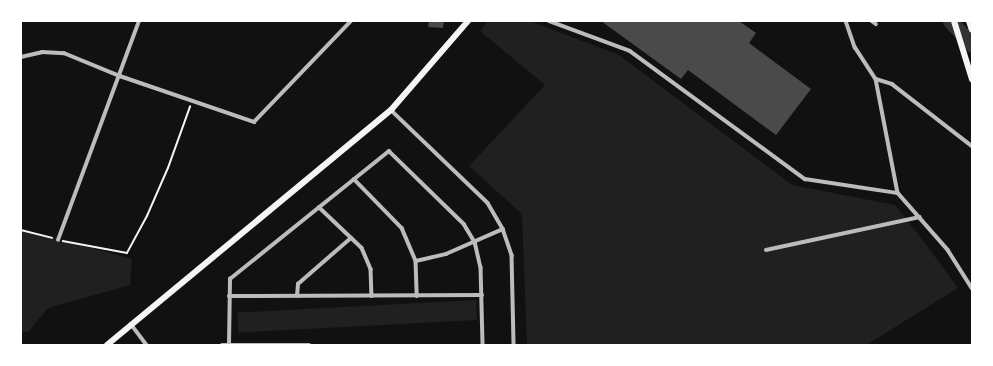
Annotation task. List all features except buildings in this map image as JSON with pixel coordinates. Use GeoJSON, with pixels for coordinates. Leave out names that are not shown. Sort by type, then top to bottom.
{"type":"FeatureCollection","features":[{"type":"Feature","properties":{"kind":"highway"},"geometry":{"type":"LineString","coordinates":[[108,345],[131,324],[391,110],[468,21]]}},
{"type":"Feature","properties":{"kind":"highway"},"geometry":{"type":"LineString","coordinates":[[954,21],[964,58],[972,79]]}},
{"type":"Feature","properties":{"kind":"highway"},"geometry":{"type":"LineString","coordinates":[[969,21],[972,30]]}},
{"type":"Feature","properties":{"kind":"street"},"geometry":{"type":"LineString","coordinates":[[58,240],[120,76],[139,21]]}},
{"type":"Feature","properties":{"kind":"street"},"geometry":{"type":"LineString","coordinates":[[21,57],[42,52],[64,53],[120,76],[254,122],[351,21]]}},
{"type":"Feature","properties":{"kind":"street"},"geometry":{"type":"LineString","coordinates":[[549,21],[630,52],[805,179],[898,193]]}},
{"type":"Feature","properties":{"kind":"street"},"geometry":{"type":"LineString","coordinates":[[846,21],[855,47],[876,79],[898,193],[920,216],[948,250],[972,288]]}},
{"type":"Feature","properties":{"kind":"street"},"geometry":{"type":"LineString","coordinates":[[872,21],[876,24]]}},
{"type":"Feature","properties":{"kind":"street"},"geometry":{"type":"LineString","coordinates":[[876,79],[892,84],[972,146]]}},
{"type":"Feature","properties":{"kind":"street"},"geometry":{"type":"LineString","coordinates":[[391,110],[488,203],[503,229],[512,255],[514,345]]}},
{"type":"Feature","properties":{"kind":"street"},"geometry":{"type":"LineString","coordinates":[[229,344],[230,279],[389,151],[464,224],[475,242],[481,267],[483,345]]}},
{"type":"Feature","properties":{"kind":"street"},"geometry":{"type":"LineString","coordinates":[[354,179],[402,228],[416,261],[417,296]]}},
{"type":"Feature","properties":{"kind":"street"},"geometry":{"type":"LineString","coordinates":[[319,207],[362,248],[371,269],[372,296]]}},
{"type":"Feature","properties":{"kind":"street"},"geometry":{"type":"LineString","coordinates":[[766,250],[920,216]]}},
{"type":"Feature","properties":{"kind":"street"},"geometry":{"type":"LineString","coordinates":[[416,261],[446,254],[503,229]]}},
{"type":"Feature","properties":{"kind":"street"},"geometry":{"type":"LineString","coordinates":[[297,296],[298,284],[352,238]]}},
{"type":"Feature","properties":{"kind":"street"},"geometry":{"type":"LineString","coordinates":[[229,296],[482,295]]}},
{"type":"Feature","properties":{"kind":"street"},"geometry":{"type":"LineString","coordinates":[[131,324],[147,345]]}},
{"type":"Feature","properties":{"kind":"street"},"geometry":{"type":"LineString","coordinates":[[222,345],[309,345]]}},
{"type":"Feature","properties":{"kind":"path"},"geometry":{"type":"LineString","coordinates":[[21,230],[58,240],[127,253],[147,216],[168,168],[192,101]]}},
{"type":"Feature","properties":{"kind":"shaded area"},"geometry":{"type":"Polygon","coordinates":[[[488,21],[530,21],[619,55],[792,185],[895,205],[958,288],[866,345],[527,345],[522,214],[469,166],[545,85],[480,31],[488,21]]]}},
{"type":"Feature","properties":{"kind":"shaded area"},"geometry":{"type":"Polygon","coordinates":[[[21,229],[132,259],[130,285],[48,308],[28,332],[21,332],[21,229]]]}},
{"type":"Feature","properties":{"kind":"shaded area"},"geometry":{"type":"Polygon","coordinates":[[[476,300],[477,320],[238,332],[237,313],[476,300]]]}},
{"type":"Feature","properties":{"kind":"waterway"},"geometry":{"type":"LineString","coordinates":[[950,21],[972,45]]}}]}
